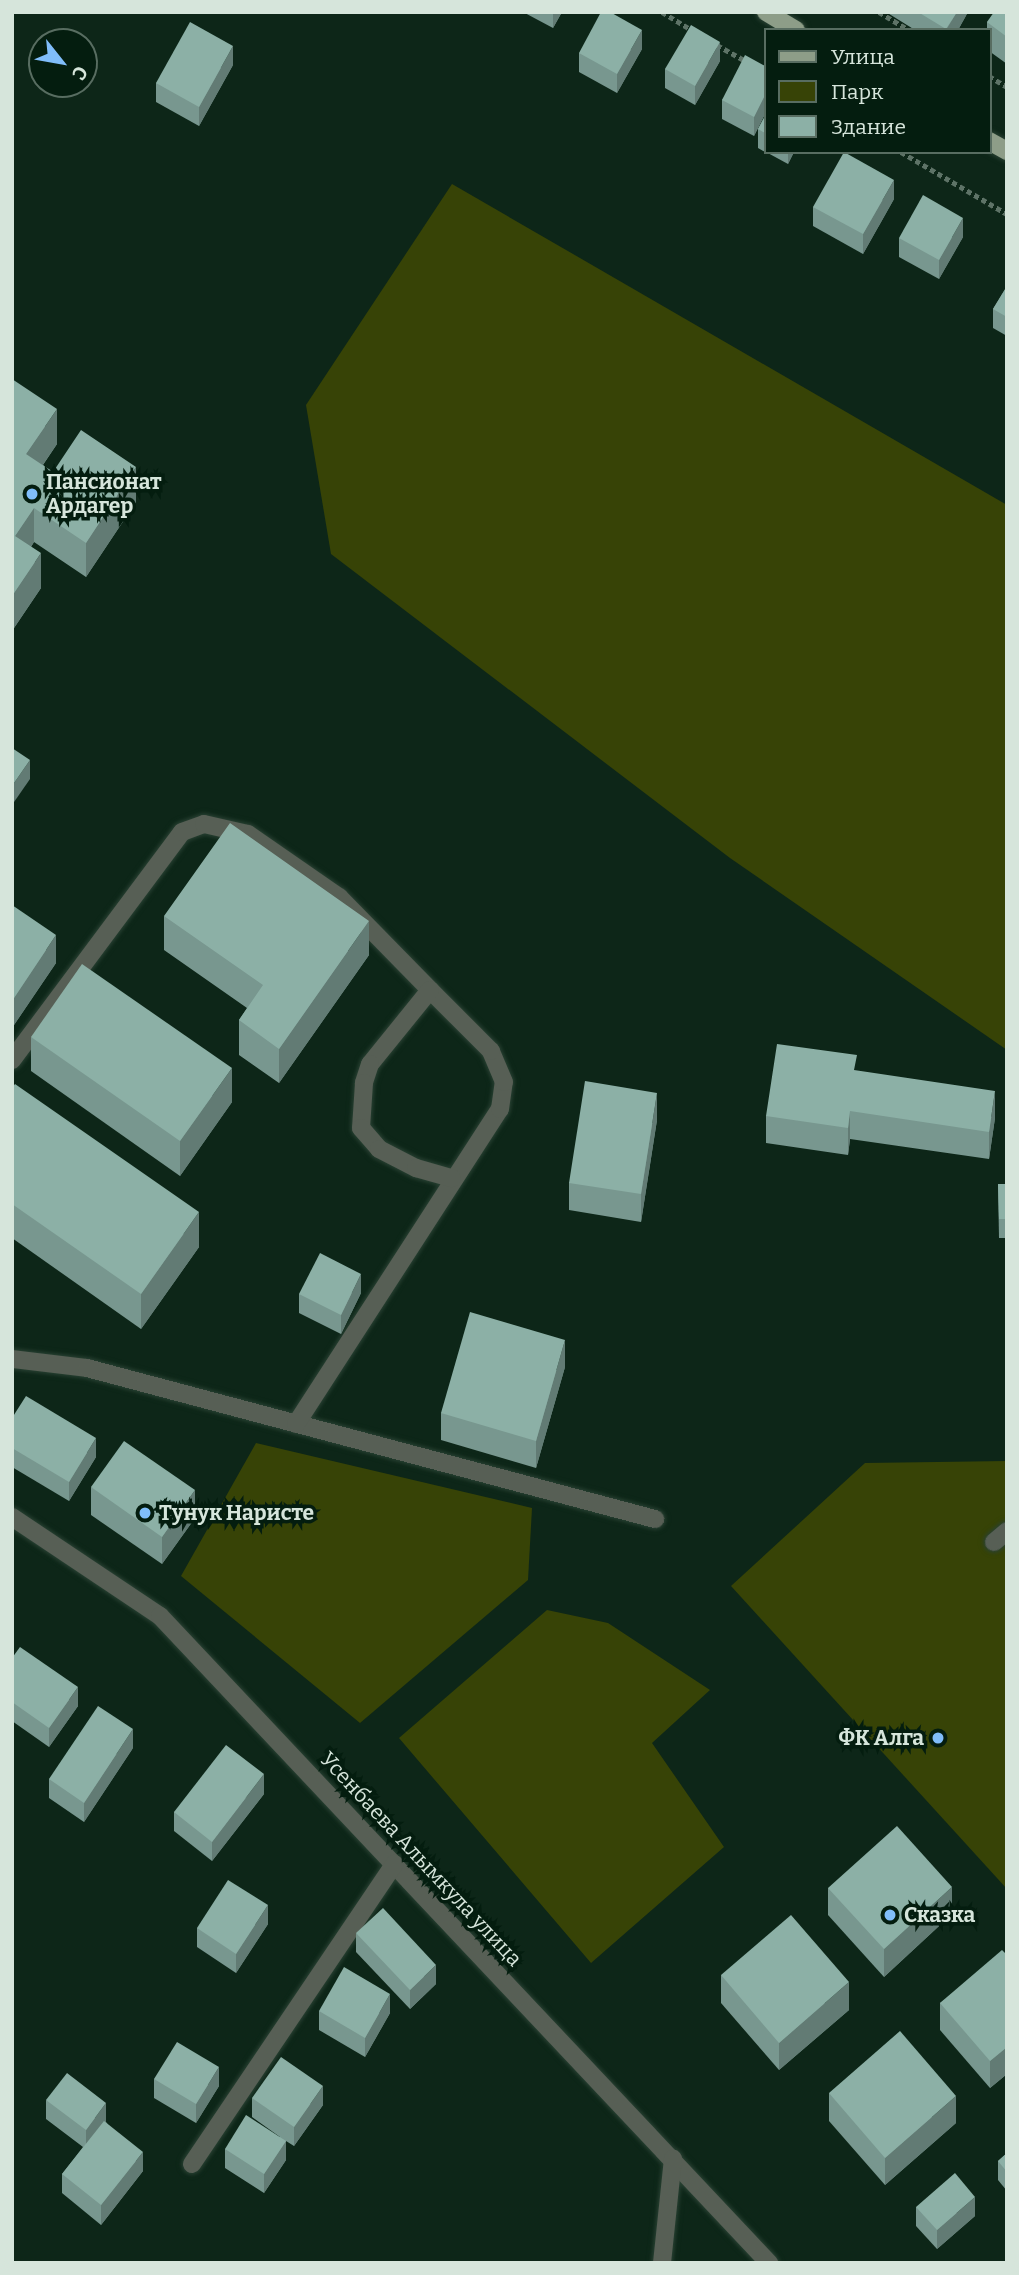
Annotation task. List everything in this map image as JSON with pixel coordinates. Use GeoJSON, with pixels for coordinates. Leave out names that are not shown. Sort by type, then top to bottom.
{"type":"FeatureCollection","features":[{"type":"Feature","properties":{"kind":"main road"},"geometry":{"type":"LineString","coordinates":[[766,12],[793,28]]}},
{"type":"Feature","properties":{"kind":"main road"},"geometry":{"type":"LineString","coordinates":[[991,142],[1007,151]]}},
{"type":"Feature","properties":{"kind":"street"},"geometry":{"type":"LineString","coordinates":[[12,1060],[182,832],[204,824],[248,834],[339,897],[491,1051],[504,1082],[500,1109],[452,1178],[296,1424]]}},
{"type":"Feature","properties":{"kind":"street"},"geometry":{"type":"LineString","coordinates":[[430,990],[370,1063],[364,1083],[361,1128],[379,1149],[416,1168],[452,1178]]}},
{"type":"Feature","properties":{"kind":"street"},"geometry":{"type":"LineString","coordinates":[[12,1359],[87,1368],[655,1519]]}},
{"type":"Feature","properties":{"kind":"street","name":"Усенбаева Алымкула улица"},"geometry":{"type":"LineString","coordinates":[[12,1517],[160,1616],[769,2263]]}},
{"type":"Feature","properties":{"kind":"street"},"geometry":{"type":"LineString","coordinates":[[192,2164],[394,1864]]}},
{"type":"Feature","properties":{"kind":"street"},"geometry":{"type":"LineString","coordinates":[[662,2263],[673,2159]]}},
{"type":"Feature","properties":{"kind":"path"},"geometry":{"type":"LineString","coordinates":[[662,12],[696,32]]}},
{"type":"Feature","properties":{"kind":"path"},"geometry":{"type":"LineString","coordinates":[[879,12],[906,28]]}},
{"type":"Feature","properties":{"kind":"path"},"geometry":{"type":"LineString","coordinates":[[708,39],[754,66]]}},
{"type":"Feature","properties":{"kind":"path"},"geometry":{"type":"LineString","coordinates":[[991,77],[1007,87]]}},
{"type":"Feature","properties":{"kind":"path"},"geometry":{"type":"LineString","coordinates":[[904,154],[1007,214]]}},
{"type":"Feature","properties":{"kind":"green space"},"geometry":{"type":"Polygon","coordinates":[[[452,184],[1007,505],[1007,1050],[730,858],[331,554],[306,405],[452,184]]]}},
{"type":"Feature","properties":{"kind":"green space"},"geometry":{"type":"Polygon","coordinates":[[[256,1443],[532,1508],[528,1580],[360,1723],[181,1576],[256,1443]]]}},
{"type":"Feature","properties":{"kind":"green space","name":"ФК Алга"},"geometry":{"type":"Polygon","coordinates":[[[1007,1461],[1007,1889],[731,1586],[865,1463],[1007,1461]]]}},
{"type":"Feature","properties":{"kind":"green space"},"geometry":{"type":"Polygon","coordinates":[[[547,1610],[608,1623],[710,1690],[652,1743],[724,1847],[591,1963],[399,1738],[547,1610]]]}},
{"type":"Feature","properties":{"kind":"building"},"geometry":{"type":"Polygon","coordinates":[[[601,12],[610,12],[642,30],[617,74],[579,53],[601,12]]]}},
{"type":"Feature","properties":{"kind":"building"},"geometry":{"type":"Polygon","coordinates":[[[918,12],[957,12],[944,28],[918,12]]]}},
{"type":"Feature","properties":{"kind":"building"},"geometry":{"type":"Polygon","coordinates":[[[994,12],[1007,12],[1007,37],[987,22],[994,12]]]}},
{"type":"Feature","properties":{"kind":"building"},"geometry":{"type":"Polygon","coordinates":[[[190,22],[233,46],[199,107],[156,83],[190,22]]]}},
{"type":"Feature","properties":{"kind":"building"},"geometry":{"type":"Polygon","coordinates":[[[691,25],[720,42],[695,86],[665,69],[691,25]]]}},
{"type":"Feature","properties":{"kind":"building"},"geometry":{"type":"Polygon","coordinates":[[[745,55],[764,65],[764,97],[754,117],[722,100],[745,55]]]}},
{"type":"Feature","properties":{"kind":"building"},"geometry":{"type":"Polygon","coordinates":[[[764,118],[764,132],[758,129],[764,118]]]}},
{"type":"Feature","properties":{"kind":"building"},"geometry":{"type":"Polygon","coordinates":[[[843,154],[848,154],[894,180],[863,234],[813,207],[843,154]]]}},
{"type":"Feature","properties":{"kind":"building"},"geometry":{"type":"Polygon","coordinates":[[[923,195],[963,218],[939,260],[899,238],[923,195]]]}},
{"type":"Feature","properties":{"kind":"building"},"geometry":{"type":"Polygon","coordinates":[[[1007,286],[1007,317],[993,309],[1007,286]]]}},
{"type":"Feature","properties":{"kind":"building"},"geometry":{"type":"Polygon","coordinates":[[[12,379],[57,409],[26,454],[53,472],[81,430],[136,467],[86,543],[34,508],[15,536],[41,553],[12,596],[12,379]]]}},
{"type":"Feature","properties":{"kind":"building"},"geometry":{"type":"Polygon","coordinates":[[[12,748],[30,760],[12,786],[12,748]]]}},
{"type":"Feature","properties":{"kind":"building"},"geometry":{"type":"Polygon","coordinates":[[[230,823],[369,921],[279,1049],[239,1020],[263,985],[164,916],[230,823]]]}},
{"type":"Feature","properties":{"kind":"building"},"geometry":{"type":"Polygon","coordinates":[[[12,905],[56,935],[14,998],[12,996],[12,905]]]}},
{"type":"Feature","properties":{"kind":"building"},"geometry":{"type":"Polygon","coordinates":[[[82,964],[232,1068],[180,1141],[31,1037],[82,964]]]}},
{"type":"Feature","properties":{"kind":"building"},"geometry":{"type":"Polygon","coordinates":[[[777,1044],[857,1055],[854,1070],[995,1091],[989,1132],[850,1111],[848,1128],[766,1116],[777,1044]]]}},
{"type":"Feature","properties":{"kind":"building"},"geometry":{"type":"Polygon","coordinates":[[[585,1081],[657,1093],[641,1194],[569,1183],[585,1081]]]}},
{"type":"Feature","properties":{"kind":"building"},"geometry":{"type":"Polygon","coordinates":[[[15,1084],[199,1212],[141,1294],[12,1204],[12,1088],[15,1084]]]}},
{"type":"Feature","properties":{"kind":"building"},"geometry":{"type":"Polygon","coordinates":[[[998,1184],[1007,1184],[1007,1219],[999,1219],[998,1184]]]}},
{"type":"Feature","properties":{"kind":"building"},"geometry":{"type":"Polygon","coordinates":[[[320,1253],[361,1274],[341,1315],[299,1294],[320,1253]]]}},
{"type":"Feature","properties":{"kind":"building"},"geometry":{"type":"Polygon","coordinates":[[[470,1312],[565,1340],[536,1441],[441,1413],[470,1312]]]}},
{"type":"Feature","properties":{"kind":"building"},"geometry":{"type":"Polygon","coordinates":[[[26,1396],[96,1438],[69,1482],[12,1448],[12,1418],[26,1396]]]}},
{"type":"Feature","properties":{"kind":"building"},"geometry":{"type":"Polygon","coordinates":[[[124,1441],[195,1490],[162,1537],[91,1487],[124,1441]]]}},
{"type":"Feature","properties":{"kind":"building"},"geometry":{"type":"Polygon","coordinates":[[[20,1647],[78,1687],[49,1728],[12,1702],[12,1658],[20,1647]]]}},
{"type":"Feature","properties":{"kind":"building"},"geometry":{"type":"Polygon","coordinates":[[[98,1706],[133,1729],[84,1803],[49,1779],[98,1706]]]}},
{"type":"Feature","properties":{"kind":"building"},"geometry":{"type":"Polygon","coordinates":[[[226,1745],[264,1774],[212,1842],[174,1812],[226,1745]]]}},
{"type":"Feature","properties":{"kind":"building","name":"Сказка"},"geometry":{"type":"Polygon","coordinates":[[[897,1826],[952,1887],[884,1949],[828,1888],[897,1826]]]}},
{"type":"Feature","properties":{"kind":"building"},"geometry":{"type":"Polygon","coordinates":[[[228,1880],[268,1905],[236,1954],[197,1928],[228,1880]]]}},
{"type":"Feature","properties":{"kind":"building"},"geometry":{"type":"Polygon","coordinates":[[[383,1908],[436,1965],[410,1990],[356,1933],[383,1908]]]}},
{"type":"Feature","properties":{"kind":"building"},"geometry":{"type":"Polygon","coordinates":[[[791,1915],[849,1982],[779,2043],[721,1975],[791,1915]]]}},
{"type":"Feature","properties":{"kind":"building"},"geometry":{"type":"Polygon","coordinates":[[[1002,1950],[1007,1955],[1007,2047],[990,2061],[940,2003],[1002,1950]]]}},
{"type":"Feature","properties":{"kind":"building"},"geometry":{"type":"Polygon","coordinates":[[[344,1967],[390,1994],[365,2038],[319,2011],[344,1967]]]}},
{"type":"Feature","properties":{"kind":"building"},"geometry":{"type":"Polygon","coordinates":[[[900,2031],[956,2096],[885,2158],[829,2093],[900,2031]]]}},
{"type":"Feature","properties":{"kind":"building"},"geometry":{"type":"Polygon","coordinates":[[[177,2042],[219,2067],[196,2104],[154,2079],[177,2042]]]}},
{"type":"Feature","properties":{"kind":"building"},"geometry":{"type":"Polygon","coordinates":[[[281,2057],[323,2086],[294,2127],[252,2098],[281,2057]]]}},
{"type":"Feature","properties":{"kind":"building"},"geometry":{"type":"Polygon","coordinates":[[[67,2073],[106,2103],[86,2130],[46,2100],[67,2073]]]}},
{"type":"Feature","properties":{"kind":"building"},"geometry":{"type":"Polygon","coordinates":[[[246,2115],[286,2141],[264,2174],[225,2149],[246,2115]]]}},
{"type":"Feature","properties":{"kind":"building"},"geometry":{"type":"Polygon","coordinates":[[[104,2121],[143,2152],[101,2205],[62,2174],[104,2121]]]}},
{"type":"Feature","properties":{"kind":"building"},"geometry":{"type":"Polygon","coordinates":[[[1007,2153],[1007,2172],[998,2161],[1007,2153]]]}},
{"type":"Feature","properties":{"kind":"building"},"geometry":{"type":"Polygon","coordinates":[[[955,2173],[975,2197],[937,2230],[916,2207],[955,2173]]]}},
{"type":"Feature","properties":{"kind":"place","name":"Пансионат Ардагер"},"geometry":{"type":"Point","coordinates":[32,494]}},
{"type":"Feature","properties":{"kind":"place","name":"Тунук Наристе"},"geometry":{"type":"Point","coordinates":[145,1513]}},
{"type":"Feature","properties":{"kind":"place","name":"ФК Алга"},"geometry":{"type":"Point","coordinates":[938,1738]}},
{"type":"Feature","properties":{"kind":"place","name":"Сказка"},"geometry":{"type":"Point","coordinates":[890,1915]}}]}
